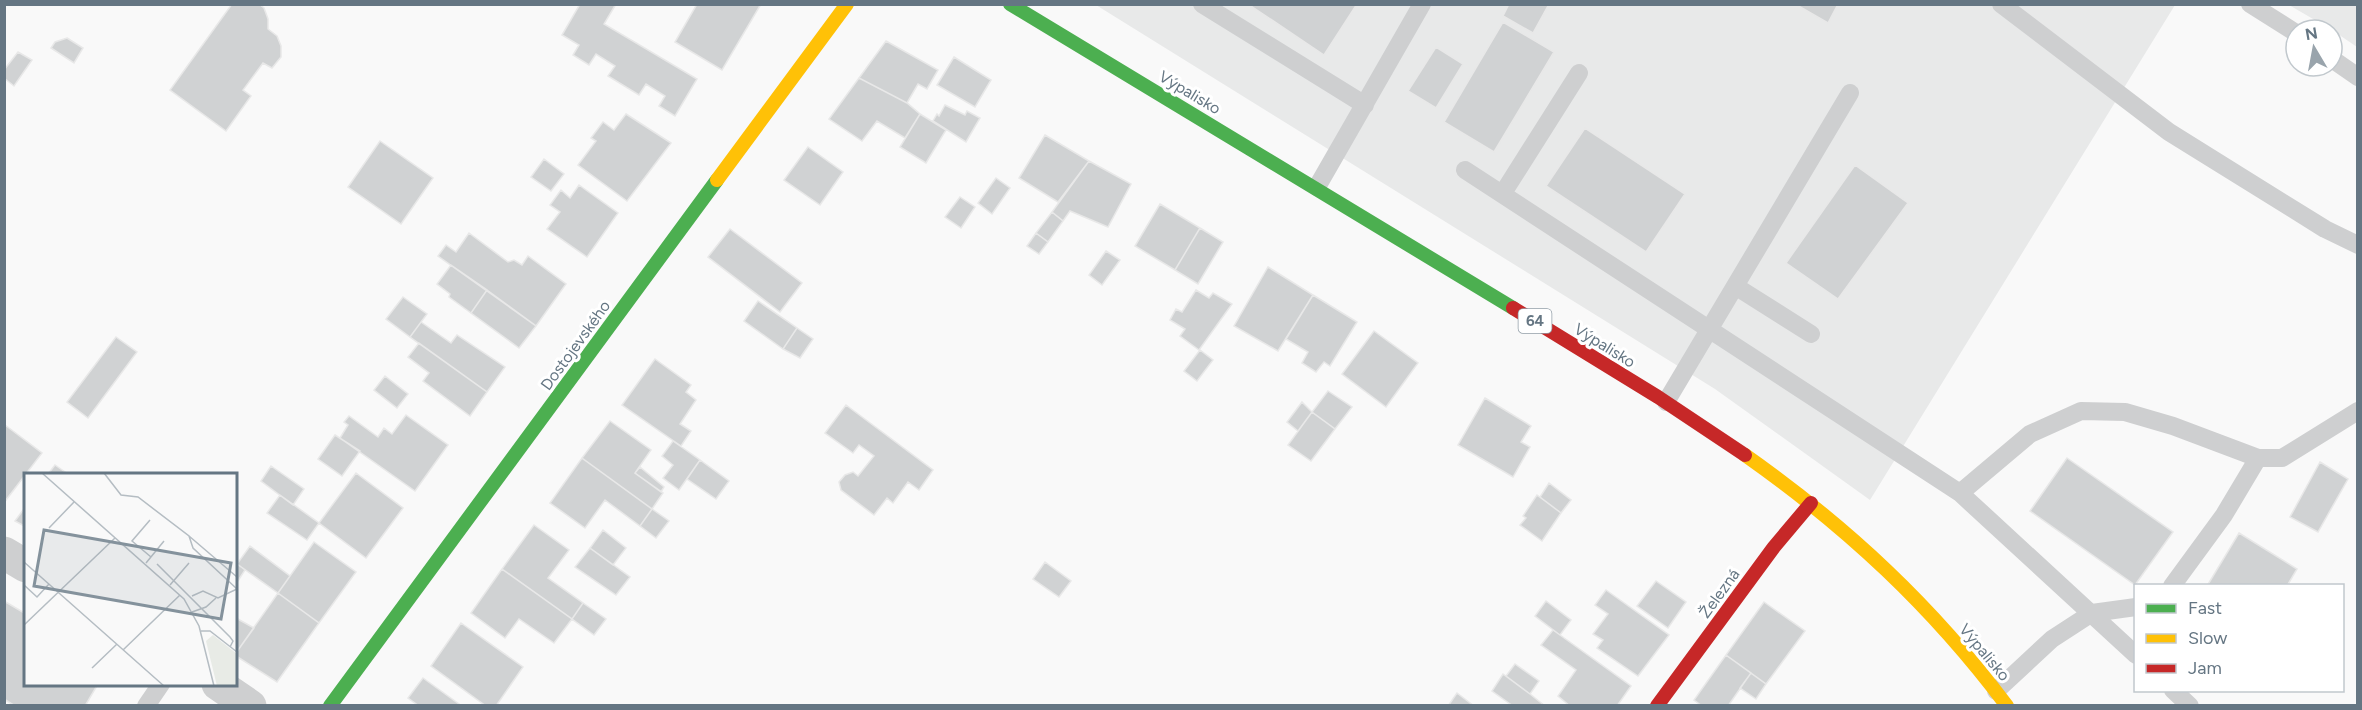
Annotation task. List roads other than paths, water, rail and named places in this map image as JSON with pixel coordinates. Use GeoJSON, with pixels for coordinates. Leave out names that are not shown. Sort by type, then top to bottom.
{"type":"FeatureCollection","features":[{"type":"Feature","properties":{"kind":"main road","name":"Dostojevského"},"geometry":{"type":"LineString","coordinates":[[330,705],[847,4]]}},
{"type":"Feature","properties":{"kind":"main road","name":"Výpalisko"},"geometry":{"type":"LineString","coordinates":[[1010,4],[1317,187],[1666,402],[1737,449],[1811,503],[1862,547],[1921,604],[2001,698]]}},
{"type":"Feature","properties":{"kind":"main road","name":"Železná"},"geometry":{"type":"LineString","coordinates":[[1657,705],[1774,547],[1811,503]]}},
{"type":"Feature","properties":{"kind":"street"},"geometry":{"type":"LineString","coordinates":[[4,553],[24,565]]}},
{"type":"Feature","properties":{"kind":"street"},"geometry":{"type":"LineString","coordinates":[[221,686],[250,705]]}},
{"type":"Feature","properties":{"kind":"lane"},"geometry":{"type":"LineString","coordinates":[[1202,4],[1365,105]]}},
{"type":"Feature","properties":{"kind":"lane"},"geometry":{"type":"LineString","coordinates":[[1317,187],[1422,4]]}},
{"type":"Feature","properties":{"kind":"lane"},"geometry":{"type":"LineString","coordinates":[[2001,4],[2169,132],[2325,229],[2358,245]]}},
{"type":"Feature","properties":{"kind":"lane"},"geometry":{"type":"LineString","coordinates":[[2250,4],[2284,25]]}},
{"type":"Feature","properties":{"kind":"lane"},"geometry":{"type":"LineString","coordinates":[[2344,67],[2358,77]]}},
{"type":"Feature","properties":{"kind":"lane"},"geometry":{"type":"LineString","coordinates":[[1503,194],[1579,73]]}},
{"type":"Feature","properties":{"kind":"lane"},"geometry":{"type":"LineString","coordinates":[[1666,402],[1850,93]]}},
{"type":"Feature","properties":{"kind":"lane"},"geometry":{"type":"LineString","coordinates":[[1465,170],[1960,493],[2134,653]]}},
{"type":"Feature","properties":{"kind":"lane"},"geometry":{"type":"LineString","coordinates":[[1735,286],[1810,334]]}},
{"type":"Feature","properties":{"kind":"lane"},"geometry":{"type":"LineString","coordinates":[[1960,493],[2030,434],[2081,411],[2125,412],[2173,426],[2258,458],[2282,458],[2358,411]]}},
{"type":"Feature","properties":{"kind":"lane"},"geometry":{"type":"LineString","coordinates":[[2173,584],[2224,515],[2258,458]]}},
{"type":"Feature","properties":{"kind":"lane"},"geometry":{"type":"LineString","coordinates":[[2001,698],[2052,639],[2092,613],[2134,607]]}},
{"type":"Feature","properties":{"kind":"lane"},"geometry":{"type":"LineString","coordinates":[[146,705],[160,686]]}},
{"type":"Feature","properties":{"kind":"lane"},"geometry":{"type":"LineString","coordinates":[[2175,692],[2190,705]]}}]}
